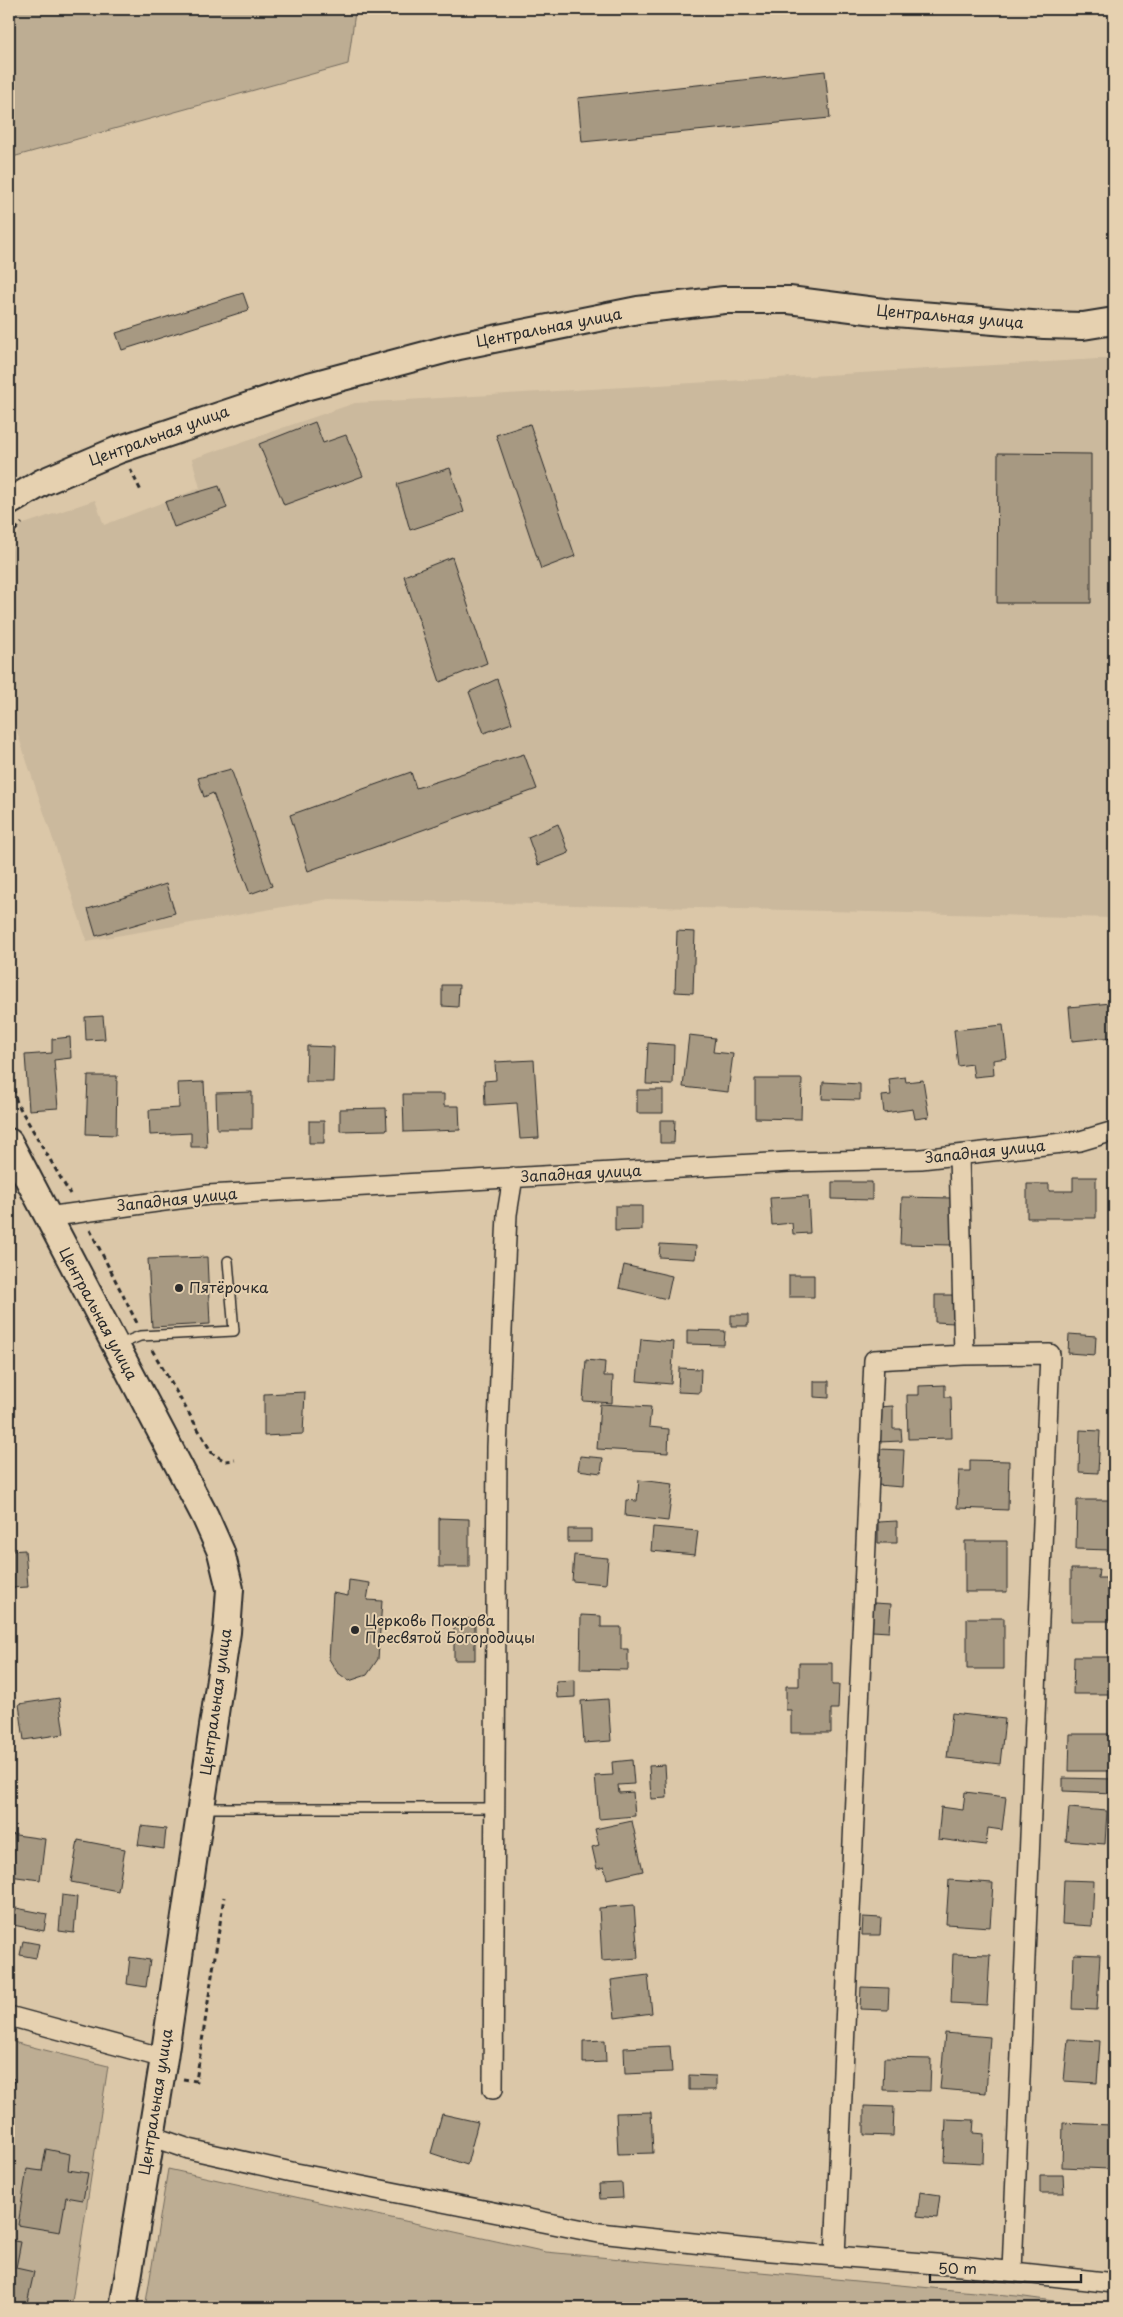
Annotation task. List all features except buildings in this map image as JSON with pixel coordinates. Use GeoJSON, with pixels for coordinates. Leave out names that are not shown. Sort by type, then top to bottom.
{"type":"FeatureCollection","features":[{"type":"Feature","properties":{"kind":"street","name":"Центральная улица"},"geometry":{"type":"LineString","coordinates":[[9,502],[42,482],[118,450],[305,387],[459,346],[638,310],[724,300],[789,300],[883,312],[1044,325],[1083,326],[1114,321]]}},
{"type":"Feature","properties":{"kind":"street","name":"Западная улица"},"geometry":{"type":"LineString","coordinates":[[47,1217],[208,1195],[789,1162],[921,1159],[1080,1141],[1114,1131]]}},
{"type":"Feature","properties":{"kind":"street","name":"Центральная улица"},"geometry":{"type":"LineString","coordinates":[[9,1142],[205,1516],[221,1552],[230,1589],[227,1632],[164,2058],[123,2308]]}},
{"type":"Feature","properties":{"kind":"street"},"geometry":{"type":"LineString","coordinates":[[959,1155],[964,1355]]}},
{"type":"Feature","properties":{"kind":"street"},"geometry":{"type":"LineString","coordinates":[[493,2089],[497,1447],[507,1214],[513,1178]]}},
{"type":"Feature","properties":{"kind":"street"},"geometry":{"type":"LineString","coordinates":[[835,2256],[874,1360],[964,1355],[1050,1354],[1012,2271]]}},
{"type":"Feature","properties":{"kind":"street"},"geometry":{"type":"LineString","coordinates":[[9,2016],[164,2058]]}},
{"type":"Feature","properties":{"kind":"street"},"geometry":{"type":"LineString","coordinates":[[151,2136],[189,2149],[296,2173],[599,2233],[1012,2271],[1114,2283]]}},
{"type":"Feature","properties":{"kind":"lane"},"geometry":{"type":"LineString","coordinates":[[116,1347],[144,1336],[234,1331],[228,1262]]}},
{"type":"Feature","properties":{"kind":"lane"},"geometry":{"type":"LineString","coordinates":[[201,1808],[494,1808]]}},
{"type":"Feature","properties":{"kind":"path"},"geometry":{"type":"LineString","coordinates":[[9,1071],[17,1103],[81,1212],[144,1336],[212,1453],[225,1461],[235,1460]]}},
{"type":"Feature","properties":{"kind":"path"},"geometry":{"type":"LineString","coordinates":[[196,2081],[224,1897]]}},
{"type":"Feature","properties":{"kind":"shaded area"},"geometry":{"type":"Polygon","coordinates":[[[9,9],[354,9],[355,12],[348,64],[9,158],[9,9]]]}},
{"type":"Feature","properties":{"kind":"shaded area"},"geometry":{"type":"Polygon","coordinates":[[[1114,358],[1114,918],[329,899],[87,941],[9,708],[9,557],[21,525],[95,500],[104,525],[200,488],[192,459],[355,403],[1114,358]]]}},
{"type":"Feature","properties":{"kind":"shaded area"},"geometry":{"type":"Polygon","coordinates":[[[9,2041],[108,2066],[71,2308],[9,2308],[9,2041]]]}},
{"type":"Feature","properties":{"kind":"shaded area"},"geometry":{"type":"Polygon","coordinates":[[[168,2169],[546,2252],[1017,2296],[1104,2308],[145,2308],[168,2169]]]}},
{"type":"Feature","properties":{"kind":"place","name":"Пятёрочка"},"geometry":{"type":"Point","coordinates":[179,1288]}},
{"type":"Feature","properties":{"kind":"place","name":"Церковь Покрова Пресвятой Богородицы"},"geometry":{"type":"Point","coordinates":[355,1630]}}]}
